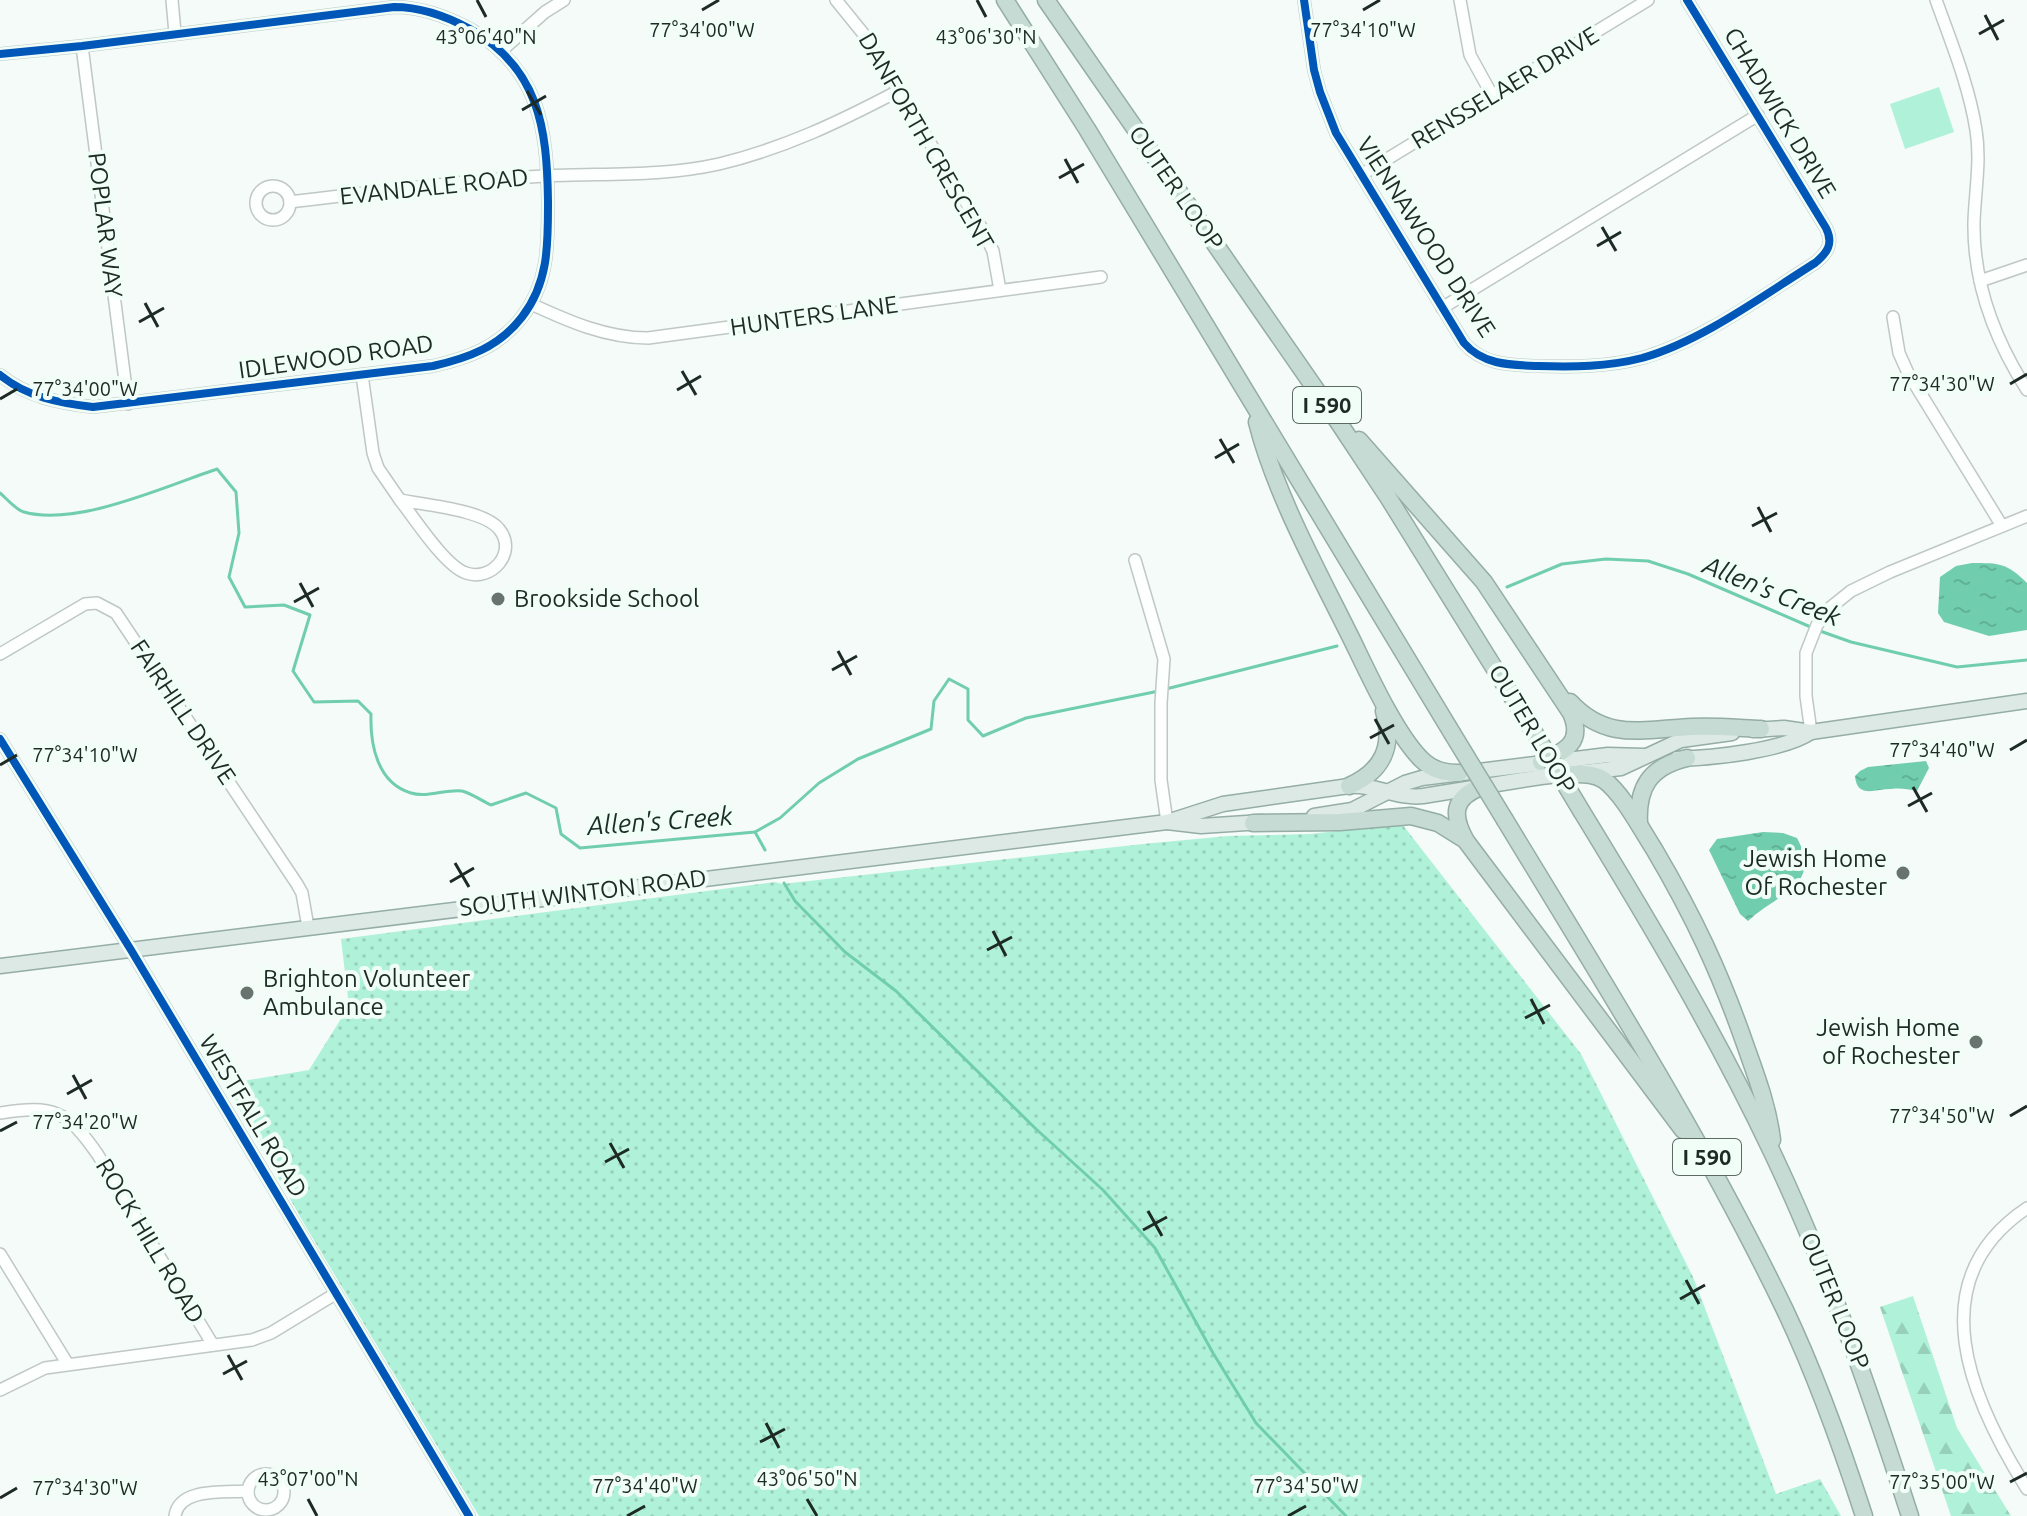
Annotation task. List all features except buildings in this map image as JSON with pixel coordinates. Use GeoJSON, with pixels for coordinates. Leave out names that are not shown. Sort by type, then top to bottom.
{"type":"FeatureCollection","features":[{"type":"Feature","properties":{"kind":"highway","name":"OUTER LOOP"},"geometry":{"type":"LineString","coordinates":[[1005,0],[1087,129],[1655,1066],[1711,1164],[1785,1310],[1838,1435],[1864,1516]]}},
{"type":"Feature","properties":{"kind":"highway","name":"OUTER LOOP"},"geometry":{"type":"LineString","coordinates":[[1046,0],[1388,497],[1654,930],[1719,1044],[1773,1154],[1825,1273],[1861,1367],[1910,1516]]}},
{"type":"Feature","properties":{"kind":"highway"},"geometry":{"type":"LineString","coordinates":[[1252,404],[1263,446],[1375,687],[1422,761],[1439,771],[1459,773]]}},
{"type":"Feature","properties":{"kind":"highway"},"geometry":{"type":"LineString","coordinates":[[1339,423],[1366,446],[1472,567],[1507,613],[1571,713],[1576,732],[1574,741],[1541,762]]}},
{"type":"Feature","properties":{"kind":"highway"},"geometry":{"type":"LineString","coordinates":[[1552,683],[1581,714],[1616,730],[1640,732],[1694,727],[1761,729]]}},
{"type":"Feature","properties":{"kind":"highway"},"geometry":{"type":"LineString","coordinates":[[1349,786],[1375,770],[1388,746],[1387,721],[1375,687]]}},
{"type":"Feature","properties":{"kind":"highway"},"geometry":{"type":"LineString","coordinates":[[1639,824],[1639,800],[1647,781],[1663,767],[1687,758]]}},
{"type":"Feature","properties":{"kind":"highway"},"geometry":{"type":"LineString","coordinates":[[1575,774],[1594,776],[1606,782],[1639,824],[1690,911],[1723,980],[1769,1111],[1773,1154]]}},
{"type":"Feature","properties":{"kind":"highway"},"geometry":{"type":"LineString","coordinates":[[1481,787],[1465,796],[1457,808],[1457,823],[1466,841],[1662,1105],[1711,1164]]}},
{"type":"Feature","properties":{"kind":"highway"},"geometry":{"type":"LineString","coordinates":[[1253,823],[1340,822],[1411,816],[1438,823],[1466,841]]}},
{"type":"Feature","properties":{"kind":"main road","name":"SOUTH WINTON ROAD"},"geometry":{"type":"LineString","coordinates":[[1167,822],[1201,826],[1348,812],[1422,778],[1612,755],[1687,758],[1769,747],[1811,732],[2027,701]]}},
{"type":"Feature","properties":{"kind":"main road","name":"SOUTH WINTON ROAD"},"geometry":{"type":"LineString","coordinates":[[0,966],[1167,822],[1223,804],[1349,786],[1416,797],[1617,769],[1684,739],[1761,729],[1793,728],[1811,732]]}},
{"type":"Feature","properties":{"kind":"street"},"geometry":{"type":"LineString","coordinates":[[172,0],[175,33]]}},
{"type":"Feature","properties":{"kind":"street"},"geometry":{"type":"LineString","coordinates":[[501,51],[545,12],[564,0]]}},
{"type":"Feature","properties":{"kind":"street","name":"DANFORTH CRESCENT"},"geometry":{"type":"LineString","coordinates":[[836,0],[857,23],[989,241],[1000,290]]}},
{"type":"Feature","properties":{"kind":"street","name":"VIENNAWOOD DRIVE"},"geometry":{"type":"LineString","coordinates":[[1304,0],[1312,60],[1336,133],[1469,349],[1491,362],[1570,367],[1609,364],[1658,353],[1707,329],[1815,263],[1829,248]]}},
{"type":"Feature","properties":{"kind":"street"},"geometry":{"type":"LineString","coordinates":[[1460,0],[1470,55],[1492,95]]}},
{"type":"Feature","properties":{"kind":"street","name":"RENSSELAER DRIVE"},"geometry":{"type":"LineString","coordinates":[[1361,175],[1648,0]]}},
{"type":"Feature","properties":{"kind":"street","name":"CHADWICK DRIVE"},"geometry":{"type":"LineString","coordinates":[[1687,0],[1826,228],[1829,248]]}},
{"type":"Feature","properties":{"kind":"street"},"geometry":{"type":"LineString","coordinates":[[1936,0],[1964,82],[1976,131],[1979,164],[1974,220],[1980,281],[1998,336],[2027,390]]}},
{"type":"Feature","properties":{"kind":"street","name":"IDLEWOOD ROAD"},"geometry":{"type":"LineString","coordinates":[[0,54],[403,7],[420,9],[457,22],[501,51],[521,74],[536,102],[542,122],[548,176],[548,253],[543,277],[531,304],[506,334],[474,354],[433,366],[93,407],[64,404],[31,394],[0,375]]}},
{"type":"Feature","properties":{"kind":"street","name":"POPLAR WAY"},"geometry":{"type":"LineString","coordinates":[[82,46],[128,404]]}},
{"type":"Feature","properties":{"kind":"street","name":"EVANDALE ROAD"},"geometry":{"type":"LineString","coordinates":[[290,202],[457,182],[648,173],[718,164],[771,150],[829,128],[898,91]]}},
{"type":"Feature","properties":{"kind":"street"},"geometry":{"type":"LineString","coordinates":[[1442,308],[1758,115]]}},
{"type":"Feature","properties":{"kind":"street"},"geometry":{"type":"LineString","coordinates":[[1980,281],[2027,265]]}},
{"type":"Feature","properties":{"kind":"street","name":"HUNTERS LANE"},"geometry":{"type":"LineString","coordinates":[[531,304],[588,328],[623,337],[648,338],[1101,277]]}},
{"type":"Feature","properties":{"kind":"street"},"geometry":{"type":"LineString","coordinates":[[1893,317],[1899,353],[1908,373],[2002,526]]}},
{"type":"Feature","properties":{"kind":"street"},"geometry":{"type":"LineString","coordinates":[[362,375],[373,453],[378,468],[400,500],[453,564],[466,573],[481,575],[497,567],[504,557],[506,543],[499,529],[483,517],[400,500]]}},
{"type":"Feature","properties":{"kind":"street"},"geometry":{"type":"LineString","coordinates":[[1811,732],[1805,673],[1808,646],[1817,625],[1840,599],[1851,591],[2027,516]]}},
{"type":"Feature","properties":{"kind":"street"},"geometry":{"type":"LineString","coordinates":[[1135,560],[1164,659],[1161,780],[1167,822]]}},
{"type":"Feature","properties":{"kind":"street","name":"FAIRHILL DRIVE"},"geometry":{"type":"LineString","coordinates":[[0,654],[85,604],[97,603],[116,613],[297,884],[302,893],[308,927]]}},
{"type":"Feature","properties":{"kind":"street","name":"WESTFALL ROAD"},"geometry":{"type":"LineString","coordinates":[[0,739],[131,950],[469,1516]]}},
{"type":"Feature","properties":{"kind":"street","name":"ROCK HILL ROAD"},"geometry":{"type":"LineString","coordinates":[[0,1113],[49,1110],[77,1127],[98,1155],[213,1345]]}},
{"type":"Feature","properties":{"kind":"street"},"geometry":{"type":"LineString","coordinates":[[2027,1208],[1995,1234],[1980,1256],[1969,1282],[1963,1330],[1973,1383],[2027,1489]]}},
{"type":"Feature","properties":{"kind":"street"},"geometry":{"type":"LineString","coordinates":[[0,1254],[67,1363]]}},
{"type":"Feature","properties":{"kind":"street"},"geometry":{"type":"LineString","coordinates":[[0,1390],[28,1374],[67,1363],[261,1337],[335,1294]]}},
{"type":"Feature","properties":{"kind":"street"},"geometry":{"type":"LineString","coordinates":[[175,1516],[178,1504],[189,1496],[248,1491]]}},
{"type":"Feature","properties":{"kind":"green space"},"geometry":{"type":"Polygon","coordinates":[[[1939,87],[1954,132],[1905,149],[1890,104],[1939,87]]]}},
{"type":"Feature","properties":{"kind":"green space"},"geometry":{"type":"Polygon","coordinates":[[[1402,824],[1581,1054],[1693,1277],[1776,1494],[1820,1479],[1841,1516],[479,1516],[306,1227],[225,1084],[309,1070],[349,1006],[341,939],[775,882],[782,884],[1228,836],[1310,834],[1402,824]]]}},
{"type":"Feature","properties":{"kind":"green space"},"geometry":{"type":"Polygon","coordinates":[[[1913,1296],[1957,1428],[2011,1516],[1951,1516],[1880,1307],[1913,1296]]]}},
{"type":"Feature","properties":{"kind":"water"},"geometry":{"type":"Polygon","coordinates":[[[1972,563],[2002,566],[2014,571],[2027,583],[2027,630],[1989,636],[1944,622],[1938,613],[1940,577],[1956,566],[1972,563]]]}},
{"type":"Feature","properties":{"kind":"water"},"geometry":{"type":"Polygon","coordinates":[[[1926,761],[1929,768],[1917,791],[1868,791],[1859,788],[1856,783],[1855,776],[1868,767],[1926,761]]]}},
{"type":"Feature","properties":{"kind":"water"},"geometry":{"type":"Polygon","coordinates":[[[1763,832],[1783,833],[1797,838],[1804,854],[1805,867],[1794,887],[1748,921],[1740,914],[1709,850],[1717,839],[1763,832]]]}},
{"type":"Feature","properties":{"kind":"waterway","name":"Allen's Creek"},"geometry":{"type":"LineString","coordinates":[[0,493],[24,512],[69,514],[121,502],[217,469],[236,492],[239,533],[229,577],[245,607],[284,605],[310,615],[293,671],[314,702],[358,701],[371,714],[372,738],[378,761],[383,772],[399,788],[417,794],[462,791],[491,805],[526,793],[556,808],[561,834],[580,848],[755,832],[780,818],[819,783],[858,759],[931,729],[934,701],[949,679],[968,689],[968,720],[983,736],[1026,718],[1159,691]]}},
{"type":"Feature","properties":{"kind":"waterway","name":"Allen's Creek"},"geometry":{"type":"LineString","coordinates":[[1507,587],[1562,564],[1606,559],[1648,561],[1688,574],[1813,628]]}},
{"type":"Feature","properties":{"kind":"waterway","name":"Allen's Creek"},"geometry":{"type":"LineString","coordinates":[[1820,631],[1851,642],[1957,667],[2027,660]]}},
{"type":"Feature","properties":{"kind":"waterway","name":"Allen's Creek"},"geometry":{"type":"LineString","coordinates":[[1166,689],[1337,646]]}},
{"type":"Feature","properties":{"kind":"waterway"},"geometry":{"type":"LineString","coordinates":[[755,832],[765,850]]}},
{"type":"Feature","properties":{"kind":"waterway"},"geometry":{"type":"LineString","coordinates":[[784,883],[795,901],[845,952],[896,991],[1036,1129],[1103,1190],[1155,1248],[1256,1423],[1346,1516]]}},
{"type":"Feature","properties":{"kind":"cycle path"},"geometry":{"type":"LineString","coordinates":[[1304,0],[1314,70],[1336,133],[1464,343],[1488,360],[1517,365],[1564,366],[1629,361],[1687,341],[1815,263],[1828,248],[1826,228],[1687,0]]}},
{"type":"Feature","properties":{"kind":"cycle path"},"geometry":{"type":"LineString","coordinates":[[0,54],[394,7],[443,16],[493,45],[525,81],[541,125],[548,201],[545,262],[531,304],[513,327],[493,344],[458,359],[433,366],[93,407],[44,398],[21,389],[0,375]]}},
{"type":"Feature","properties":{"kind":"cycle path"},"geometry":{"type":"LineString","coordinates":[[0,739],[131,950],[469,1516]]}},
{"type":"Feature","properties":{"kind":"place","name":"Brookside School"},"geometry":{"type":"Point","coordinates":[498,599]}},
{"type":"Feature","properties":{"kind":"place","name":"Jewish Home Of Rochester"},"geometry":{"type":"Point","coordinates":[1903,873]}},
{"type":"Feature","properties":{"kind":"place","name":"Brighton Volunteer Ambulance"},"geometry":{"type":"Point","coordinates":[247,993]}},
{"type":"Feature","properties":{"kind":"place","name":"Jewish Home of Rochester"},"geometry":{"type":"Point","coordinates":[1976,1042]}}]}
